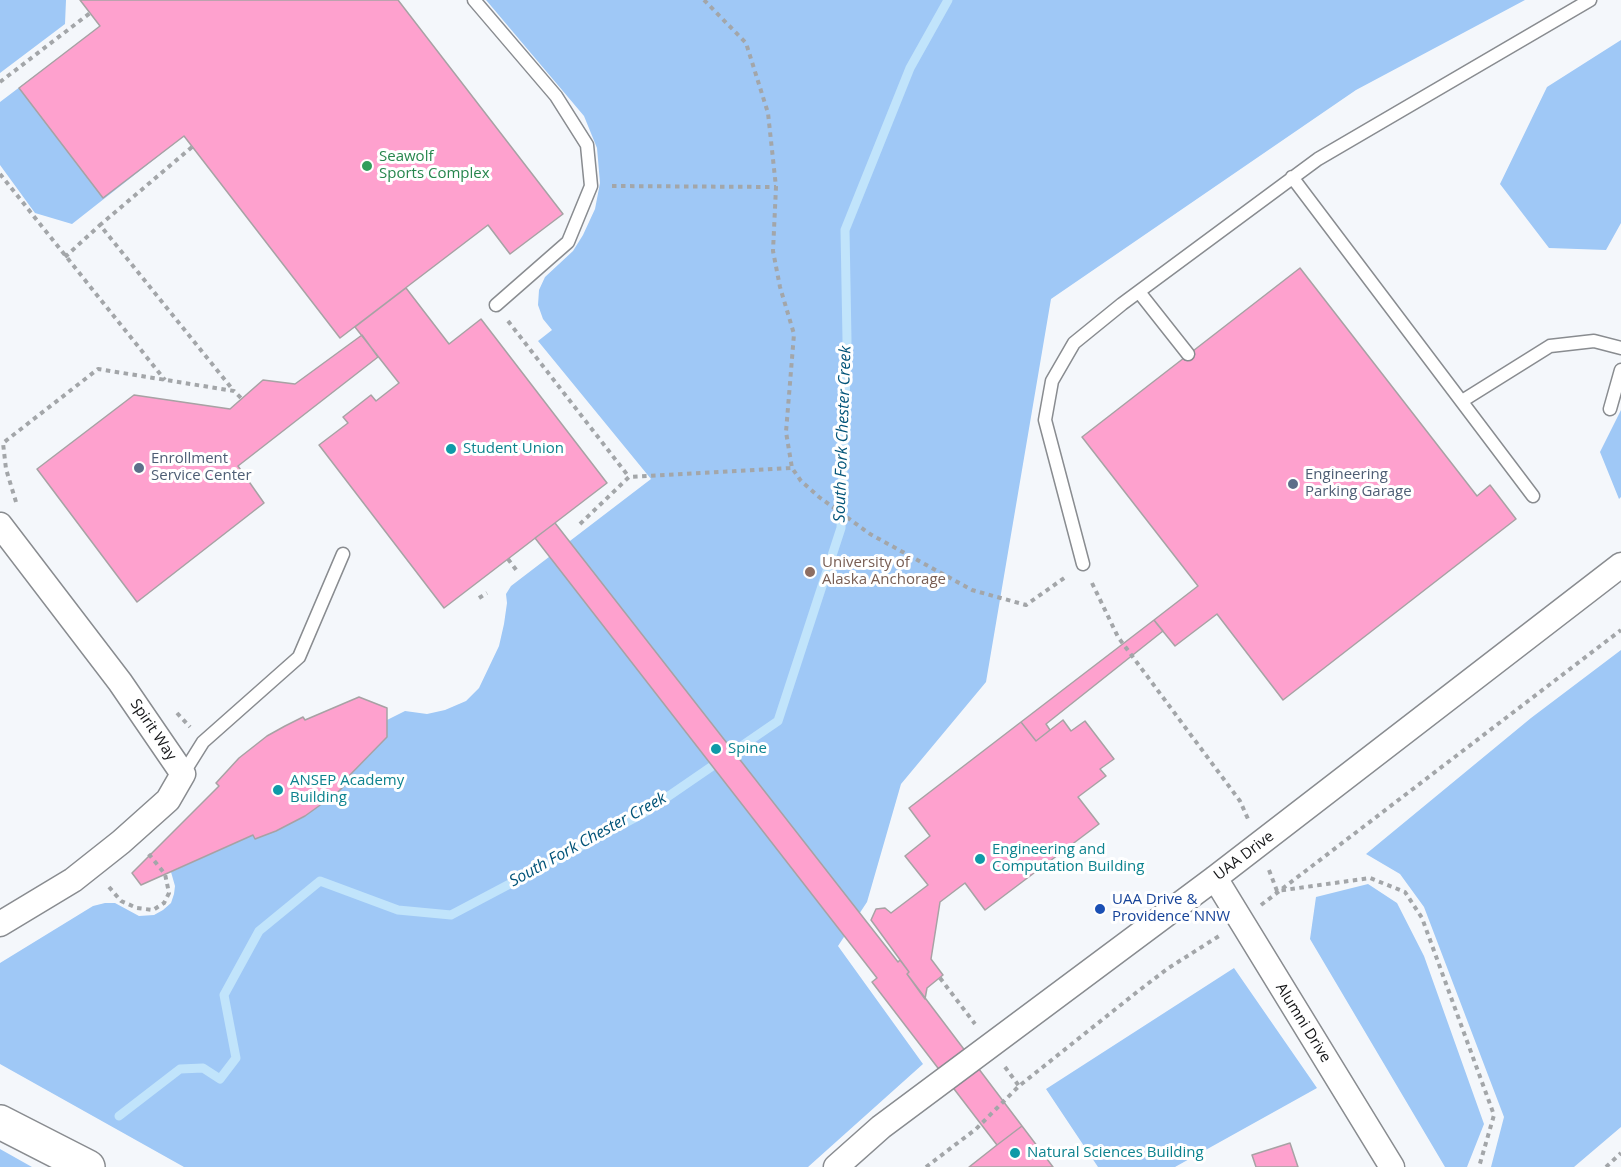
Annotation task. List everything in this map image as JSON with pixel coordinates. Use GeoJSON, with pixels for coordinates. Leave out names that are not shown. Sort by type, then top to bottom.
{"type":"FeatureCollection","features":[{"type":"Feature","properties":{"kind":"main road"},"geometry":{"type":"LineString","coordinates":[[0,1122],[88,1167]]}},
{"type":"Feature","properties":{"kind":"street","name":"Spirit Way"},"geometry":{"type":"LineString","coordinates":[[0,525],[120,682],[183,774],[168,800],[128,836],[73,880],[0,924]]}},
{"type":"Feature","properties":{"kind":"street","name":"UAA Drive"},"geometry":{"type":"LineString","coordinates":[[836,1167],[881,1127],[1215,878],[1621,565]]}},
{"type":"Feature","properties":{"kind":"street","name":"Alumni Drive"},"geometry":{"type":"LineString","coordinates":[[1215,878],[1392,1167]]}},
{"type":"Feature","properties":{"kind":"lane"},"geometry":{"type":"LineString","coordinates":[[474,0],[556,96],[587,145],[591,186],[568,242],[496,304]]}},
{"type":"Feature","properties":{"kind":"lane"},"geometry":{"type":"LineString","coordinates":[[1083,564],[1045,420],[1052,381],[1074,343],[1318,159],[1590,0]]}},
{"type":"Feature","properties":{"kind":"lane"},"geometry":{"type":"LineString","coordinates":[[1292,177],[1533,496]]}},
{"type":"Feature","properties":{"kind":"lane"},"geometry":{"type":"LineString","coordinates":[[1139,292],[1188,354]]}},
{"type":"Feature","properties":{"kind":"lane"},"geometry":{"type":"LineString","coordinates":[[1462,401],[1550,346],[1594,341],[1621,348]]}},
{"type":"Feature","properties":{"kind":"lane"},"geometry":{"type":"LineString","coordinates":[[1610,409],[1621,370]]}},
{"type":"Feature","properties":{"kind":"lane"},"geometry":{"type":"LineString","coordinates":[[183,774],[203,742],[299,657],[343,554]]}},
{"type":"Feature","properties":{"kind":"path"},"geometry":{"type":"LineString","coordinates":[[704,0],[746,43],[768,113],[776,187],[773,251],[780,287],[794,334],[786,432],[792,468],[801,481],[819,497],[870,534],[972,590],[1026,605],[1083,564],[1118,637],[1240,801]]}},
{"type":"Feature","properties":{"kind":"path"},"geometry":{"type":"LineString","coordinates":[[0,82],[90,13]]}},
{"type":"Feature","properties":{"kind":"path"},"geometry":{"type":"LineString","coordinates":[[65,257],[192,147]]}},
{"type":"Feature","properties":{"kind":"path"},"geometry":{"type":"LineString","coordinates":[[0,174],[165,380]]}},
{"type":"Feature","properties":{"kind":"path"},"geometry":{"type":"LineString","coordinates":[[591,186],[776,187]]}},
{"type":"Feature","properties":{"kind":"path"},"geometry":{"type":"LineString","coordinates":[[100,225],[242,399]]}},
{"type":"Feature","properties":{"kind":"path"},"geometry":{"type":"LineString","coordinates":[[496,304],[629,477]]}},
{"type":"Feature","properties":{"kind":"path"},"geometry":{"type":"LineString","coordinates":[[17,505],[6,469],[3,443],[98,369],[234,391]]}},
{"type":"Feature","properties":{"kind":"path"},"geometry":{"type":"LineString","coordinates":[[580,524],[629,477],[792,468]]}},
{"type":"Feature","properties":{"kind":"path"},"geometry":{"type":"LineString","coordinates":[[508,559],[518,571]]}},
{"type":"Feature","properties":{"kind":"path"},"geometry":{"type":"LineString","coordinates":[[479,598],[487,593]]}},
{"type":"Feature","properties":{"kind":"path"},"geometry":{"type":"LineString","coordinates":[[926,1167],[976,1129],[1019,1086],[1144,986],[1241,921],[1621,630]]}},
{"type":"Feature","properties":{"kind":"path"},"geometry":{"type":"LineString","coordinates":[[171,706],[203,742]]}},
{"type":"Feature","properties":{"kind":"path"},"geometry":{"type":"LineString","coordinates":[[109,887],[121,901],[137,908],[153,910],[164,903],[169,893],[165,874],[148,852]]}},
{"type":"Feature","properties":{"kind":"path"},"geometry":{"type":"LineString","coordinates":[[1278,891],[1370,878],[1405,892],[1422,918],[1494,1115],[1479,1167]]}},
{"type":"Feature","properties":{"kind":"path"},"geometry":{"type":"LineString","coordinates":[[940,978],[975,1025]]}},
{"type":"Feature","properties":{"kind":"path"},"geometry":{"type":"LineString","coordinates":[[1606,1167],[1621,1154]]}},
{"type":"Feature","properties":{"kind":"shaded area"},"geometry":{"type":"Polygon","coordinates":[[[0,0],[66,0],[65,24],[0,73],[0,0]]]}},
{"type":"Feature","properties":{"kind":"shaded area"},"geometry":{"type":"Polygon","coordinates":[[[486,0],[1525,0],[1356,90],[1051,299],[986,682],[901,784],[867,902],[838,946],[923,1064],[808,1167],[184,1167],[0,1064],[0,963],[93,906],[115,903],[139,916],[154,915],[163,910],[171,903],[174,894],[175,886],[171,872],[253,835],[255,839],[278,830],[318,807],[347,783],[345,780],[387,737],[387,720],[405,711],[427,714],[445,710],[466,701],[479,688],[499,646],[507,603],[506,594],[511,586],[651,479],[538,341],[552,330],[543,319],[538,305],[539,290],[545,277],[573,251],[595,209],[600,183],[597,148],[584,116],[486,0]]]}},
{"type":"Feature","properties":{"kind":"shaded area"},"geometry":{"type":"Polygon","coordinates":[[[128,5],[212,114],[72,224],[35,213],[0,165],[0,102],[128,5]]]}},
{"type":"Feature","properties":{"kind":"shaded area"},"geometry":{"type":"Polygon","coordinates":[[[1621,40],[1621,223],[1606,250],[1549,248],[1500,184],[1547,87],[1621,40]]]}},
{"type":"Feature","properties":{"kind":"shaded area"},"geometry":{"type":"Polygon","coordinates":[[[1621,410],[1621,497],[1619,499],[1600,452],[1621,410]]]}},
{"type":"Feature","properties":{"kind":"shaded area"},"geometry":{"type":"Polygon","coordinates":[[[1621,650],[1621,1127],[1574,1167],[1491,1167],[1504,1117],[1424,907],[1400,874],[1366,854],[1531,718],[1621,650]]]}},
{"type":"Feature","properties":{"kind":"shaded area"},"geometry":{"type":"Polygon","coordinates":[[[1368,884],[1397,903],[1424,956],[1484,1124],[1467,1167],[1445,1167],[1310,939],[1316,897],[1368,884]]]}},
{"type":"Feature","properties":{"kind":"shaded area"},"geometry":{"type":"Polygon","coordinates":[[[1234,968],[1317,1088],[1175,1167],[1098,1167],[1046,1089],[1234,968]]]}},
{"type":"Feature","properties":{"kind":"shaded area"},"geometry":{"type":"Polygon","coordinates":[[[0,1149],[32,1167],[0,1167],[0,1149]]]}},
{"type":"Feature","properties":{"kind":"building","name":"Seawolf Sports Complex"},"geometry":{"type":"Polygon","coordinates":[[[80,0],[398,0],[563,214],[510,254],[488,225],[340,338],[184,136],[103,198],[19,88],[100,26],[80,0]]]}},
{"type":"Feature","properties":{"kind":"building","name":"Engineering Parking Garage"},"geometry":{"type":"Polygon","coordinates":[[[1300,268],[1477,496],[1490,485],[1516,519],[1283,700],[1217,614],[1175,646],[1157,624],[1154,620],[1198,586],[1082,437],[1300,268]]]}},
{"type":"Feature","properties":{"kind":"building","name":"Student Union"},"geometry":{"type":"Polygon","coordinates":[[[406,288],[449,344],[481,319],[607,483],[444,608],[319,445],[348,423],[343,417],[371,395],[376,401],[399,383],[355,327],[406,288]]]}},
{"type":"Feature","properties":{"kind":"building","name":"Enrollment Service Center"},"geometry":{"type":"Polygon","coordinates":[[[362,335],[378,357],[238,466],[264,503],[137,602],[37,469],[134,395],[230,409],[263,380],[295,384],[362,335]]]}},
{"type":"Feature","properties":{"kind":"building","name":"Spine"},"geometry":{"type":"Polygon","coordinates":[[[555,523],[898,962],[900,960],[909,972],[907,974],[1022,1126],[997,1145],[872,982],[877,978],[535,538],[555,523]]]}},
{"type":"Feature","properties":{"kind":"building"},"geometry":{"type":"Polygon","coordinates":[[[1154,620],[1163,631],[1046,724],[1050,730],[1036,741],[1021,722],[1154,620]]]}},
{"type":"Feature","properties":{"kind":"building","name":"ANSEP Academy Building"},"geometry":{"type":"Polygon","coordinates":[[[359,697],[387,708],[387,737],[345,780],[348,782],[337,793],[305,816],[276,831],[255,839],[253,835],[141,885],[132,873],[219,786],[216,783],[239,758],[267,736],[285,726],[303,717],[305,720],[359,697]]]}},
{"type":"Feature","properties":{"kind":"building","name":"Engineering and Computation Building"},"geometry":{"type":"Polygon","coordinates":[[[1063,720],[1071,731],[1085,721],[1114,759],[1100,769],[1106,776],[1078,797],[1099,824],[985,910],[965,883],[940,902],[931,959],[943,975],[927,988],[925,999],[907,974],[909,972],[871,920],[876,909],[885,908],[891,913],[928,885],[905,856],[930,836],[909,808],[1021,722],[1036,741],[1063,720]]]}},
{"type":"Feature","properties":{"kind":"building","name":"Natural Sciences Building"},"geometry":{"type":"Polygon","coordinates":[[[1022,1126],[1053,1167],[969,1167],[997,1145],[1022,1126]]]}},
{"type":"Feature","properties":{"kind":"building"},"geometry":{"type":"Polygon","coordinates":[[[1290,1143],[1298,1167],[1256,1167],[1252,1155],[1290,1143]]]}},
{"type":"Feature","properties":{"kind":"waterway","name":"South Fork Chester Creek"},"geometry":{"type":"LineString","coordinates":[[119,1116],[180,1069],[203,1068],[220,1079],[236,1058],[224,995],[259,931],[320,881],[398,910],[451,915],[644,813],[778,721],[841,528],[847,340],[845,230],[910,68],[948,0]]}},
{"type":"Feature","properties":{"kind":"place","name":"Seawolf Sports Complex"},"geometry":{"type":"Point","coordinates":[367,166]}},
{"type":"Feature","properties":{"kind":"place","name":"Student Union"},"geometry":{"type":"Point","coordinates":[451,449]}},
{"type":"Feature","properties":{"kind":"place","name":"Enrollment Service Center"},"geometry":{"type":"Point","coordinates":[139,468]}},
{"type":"Feature","properties":{"kind":"place","name":"Engineering Parking Garage"},"geometry":{"type":"Point","coordinates":[1293,484]}},
{"type":"Feature","properties":{"kind":"place","name":"University of Alaska Anchorage"},"geometry":{"type":"Point","coordinates":[810,572]}},
{"type":"Feature","properties":{"kind":"place","name":"Spine"},"geometry":{"type":"Point","coordinates":[716,749]}},
{"type":"Feature","properties":{"kind":"place","name":"ANSEP Academy Building"},"geometry":{"type":"Point","coordinates":[278,790]}},
{"type":"Feature","properties":{"kind":"place","name":"Engineering and Computation Building"},"geometry":{"type":"Point","coordinates":[980,859]}},
{"type":"Feature","properties":{"kind":"place","name":"UAA Drive & Providence NNW"},"geometry":{"type":"Point","coordinates":[1100,909]}},
{"type":"Feature","properties":{"kind":"place","name":"Natural Sciences Building"},"geometry":{"type":"Point","coordinates":[1015,1153]}}]}
